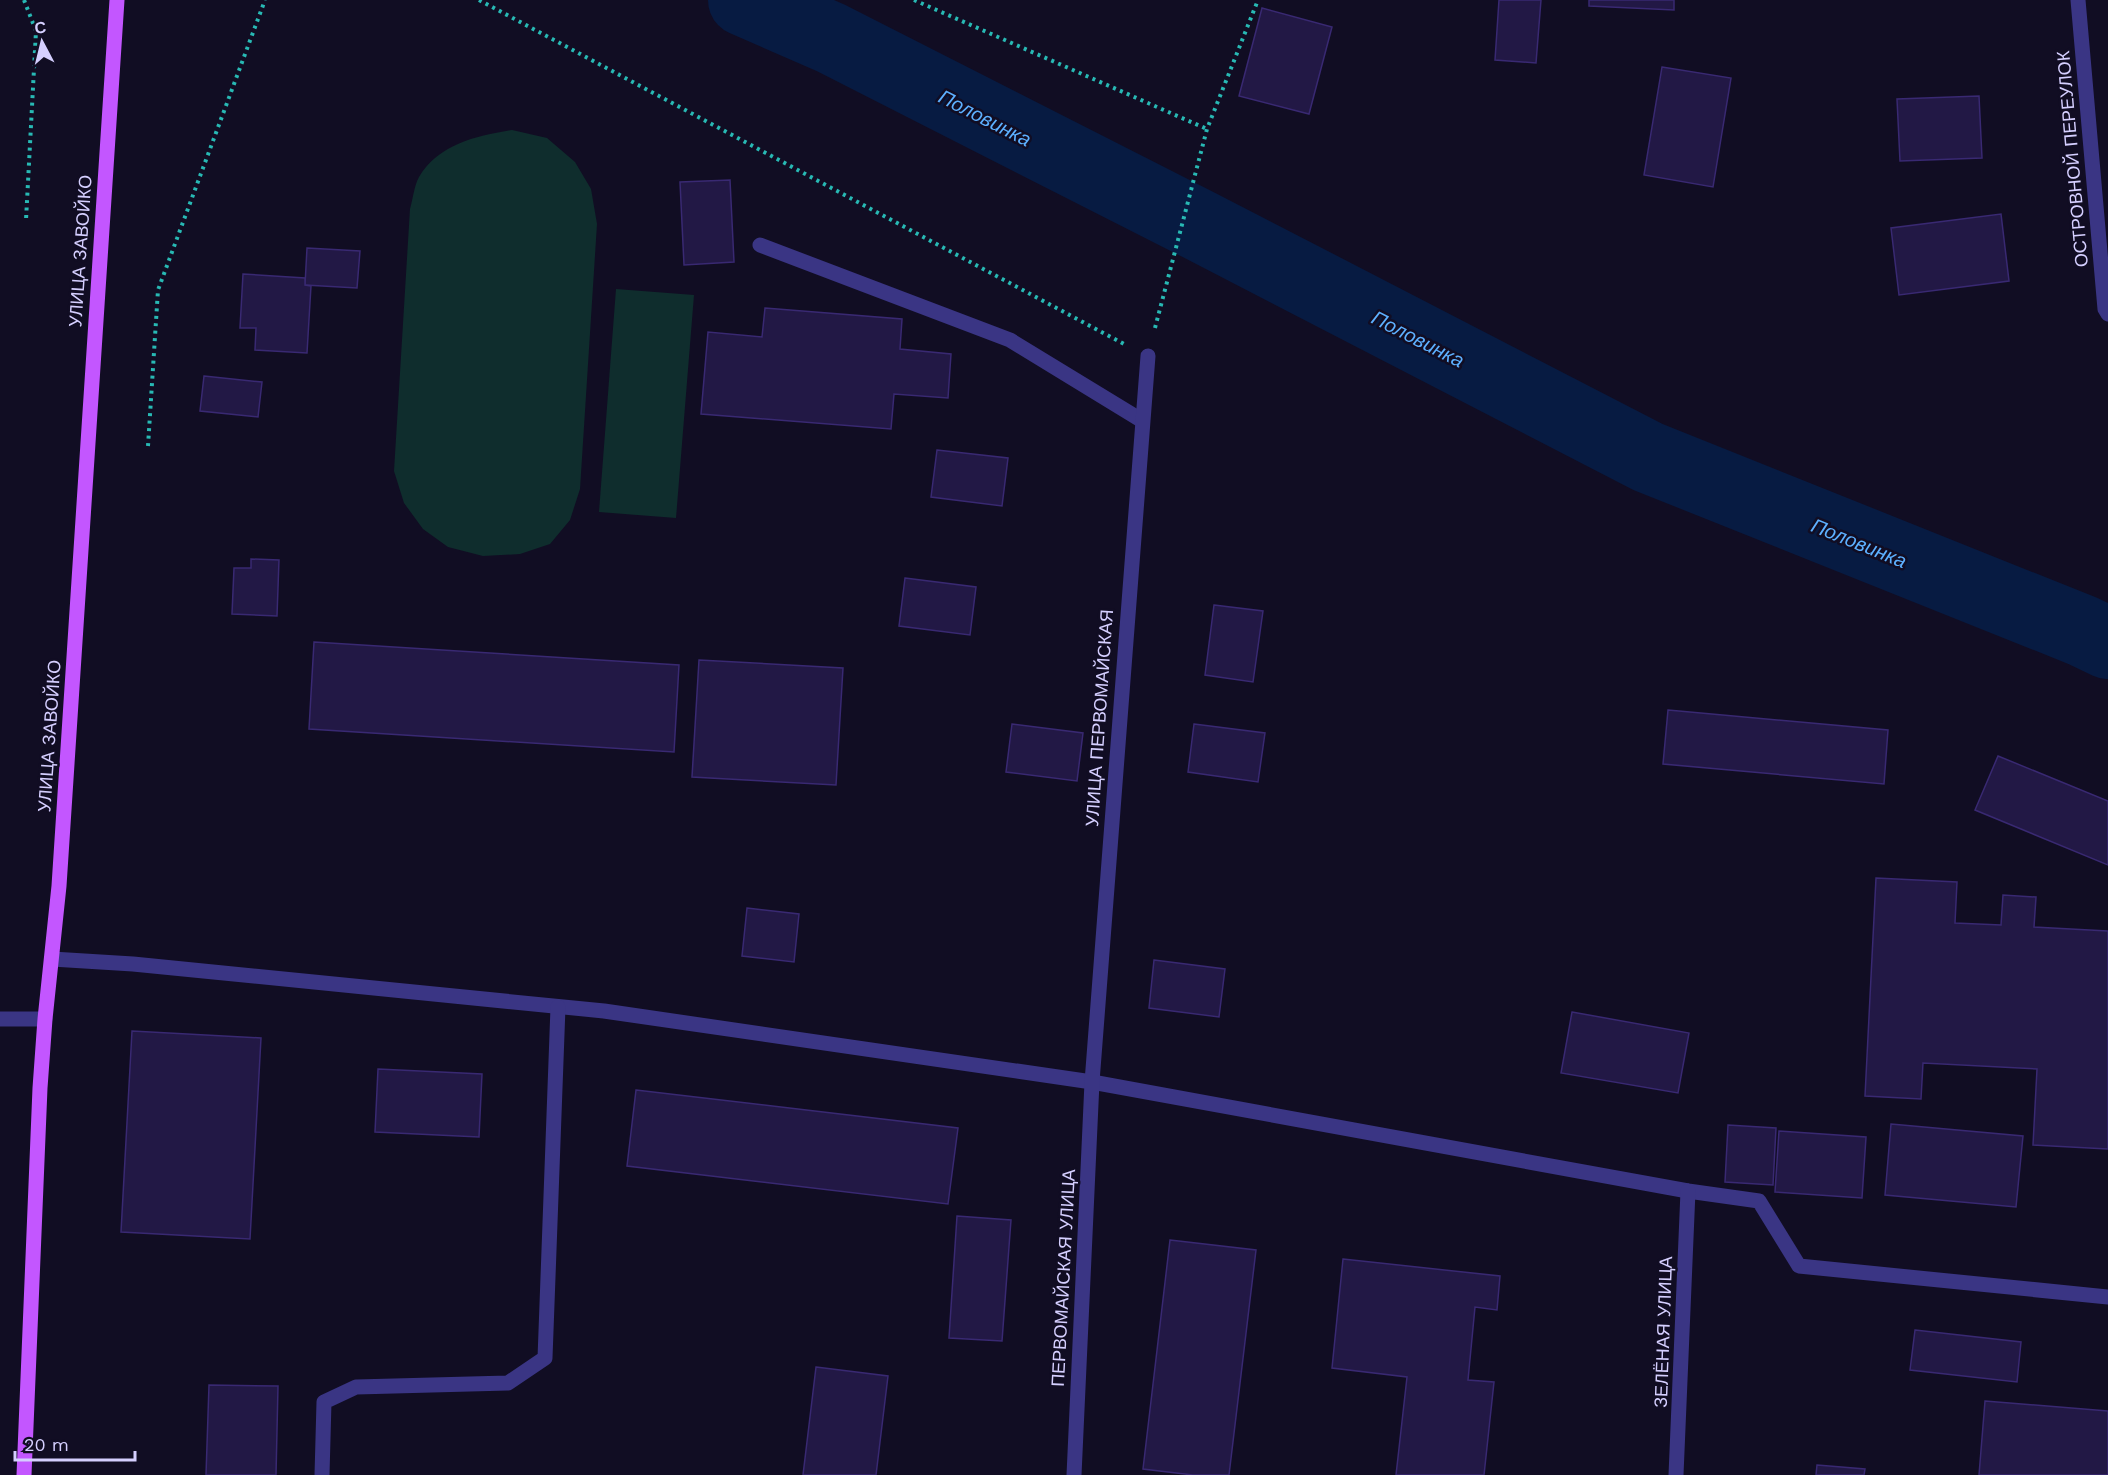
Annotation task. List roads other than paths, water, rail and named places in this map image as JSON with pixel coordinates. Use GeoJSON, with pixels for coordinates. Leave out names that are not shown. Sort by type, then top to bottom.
{"type":"FeatureCollection","features":[{"type":"Feature","properties":{"kind":"main road","name":"УЛИЦА ЗАВОЙКО"},"geometry":{"type":"LineString","coordinates":[[24,1475],[45,1019],[52,959],[117,0]]}},
{"type":"Feature","properties":{"kind":"street","name":"ОСТРОВНОЙ ПЕРЕУЛОК"},"geometry":{"type":"LineString","coordinates":[[2078,0],[2105,309],[2108,314]]}},
{"type":"Feature","properties":{"kind":"street"},"geometry":{"type":"LineString","coordinates":[[760,245],[1010,340],[1141,420]]}},
{"type":"Feature","properties":{"kind":"street","name":"УЛИЦА ПЕРВОМАЙСКАЯ"},"geometry":{"type":"LineString","coordinates":[[1092,1082],[1141,420],[1148,356]]}},
{"type":"Feature","properties":{"kind":"street"},"geometry":{"type":"LineString","coordinates":[[52,959],[145,965],[616,1013],[1092,1082],[1688,1191],[1760,1201],[1799,1266],[2108,1298]]}},
{"type":"Feature","properties":{"kind":"street"},"geometry":{"type":"LineString","coordinates":[[322,1475],[324,1401],[356,1388],[508,1383],[545,1358],[558,1007]]}},
{"type":"Feature","properties":{"kind":"street"},"geometry":{"type":"LineString","coordinates":[[0,1019],[45,1019]]}},
{"type":"Feature","properties":{"kind":"street","name":"ПЕРВОМАЙСКАЯ УЛИЦА"},"geometry":{"type":"LineString","coordinates":[[1074,1475],[1092,1082]]}},
{"type":"Feature","properties":{"kind":"street","name":"ЗЕЛЁНАЯ УЛИЦА"},"geometry":{"type":"LineString","coordinates":[[1676,1475],[1688,1191]]}},
{"type":"Feature","properties":{"kind":"waterway","name":"Половинка"},"geometry":{"type":"LineString","coordinates":[[744,0],[831,38],[1648,457],[2108,643]]}}]}
